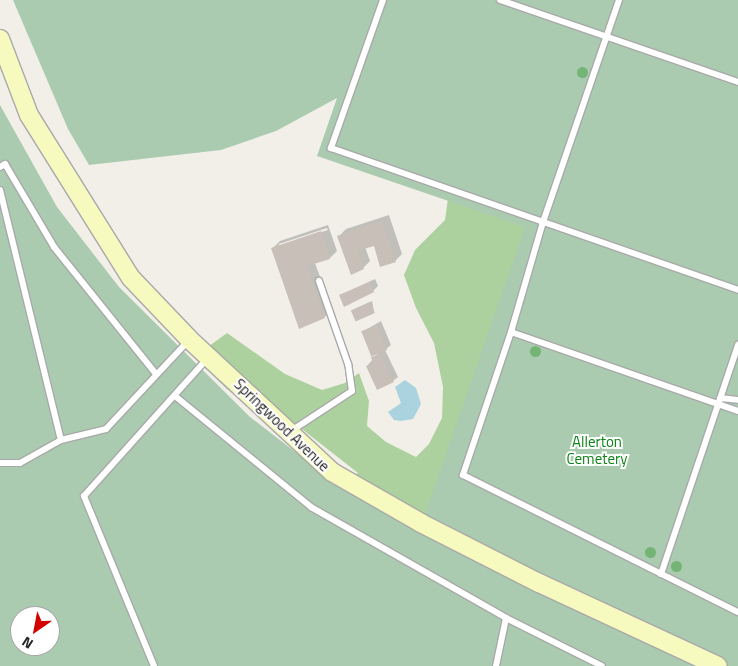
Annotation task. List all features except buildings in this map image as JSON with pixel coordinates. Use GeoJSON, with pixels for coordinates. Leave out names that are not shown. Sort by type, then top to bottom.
{"type":"FeatureCollection","features":[{"type":"Feature","properties":{"kind":"street","name":"Springwood Avenue"},"geometry":{"type":"LineString","coordinates":[[2,47],[29,115],[75,192],[131,278],[189,340],[210,356],[332,472],[421,523],[540,583],[718,666]]}},
{"type":"Feature","properties":{"kind":"lane"},"geometry":{"type":"LineString","coordinates":[[383,0],[331,148],[738,290]]}},
{"type":"Feature","properties":{"kind":"lane"},"geometry":{"type":"LineString","coordinates":[[500,0],[738,82]]}},
{"type":"Feature","properties":{"kind":"lane"},"geometry":{"type":"LineString","coordinates":[[620,0],[543,222],[511,332],[462,475],[738,612]]}},
{"type":"Feature","properties":{"kind":"lane"},"geometry":{"type":"LineString","coordinates":[[0,167],[4,164],[54,247],[156,374]]}},
{"type":"Feature","properties":{"kind":"lane"},"geometry":{"type":"LineString","coordinates":[[0,190],[61,440]]}},
{"type":"Feature","properties":{"kind":"lane"},"geometry":{"type":"LineString","coordinates":[[290,432],[352,391],[348,364],[319,281]]}},
{"type":"Feature","properties":{"kind":"lane"},"geometry":{"type":"LineString","coordinates":[[511,332],[719,401],[738,411]]}},
{"type":"Feature","properties":{"kind":"lane"},"geometry":{"type":"LineString","coordinates":[[0,463],[20,463],[61,440],[106,429],[189,340]]}},
{"type":"Feature","properties":{"kind":"lane"},"geometry":{"type":"LineString","coordinates":[[661,574],[738,345]]}},
{"type":"Feature","properties":{"kind":"lane"},"geometry":{"type":"LineString","coordinates":[[154,666],[84,496],[210,356]]}},
{"type":"Feature","properties":{"kind":"lane"},"geometry":{"type":"LineString","coordinates":[[176,396],[311,507],[506,618],[602,666]]}},
{"type":"Feature","properties":{"kind":"lane"},"geometry":{"type":"LineString","coordinates":[[719,401],[738,400]]}},
{"type":"Feature","properties":{"kind":"lane"},"geometry":{"type":"LineString","coordinates":[[496,666],[506,618]]}},
{"type":"Feature","properties":{"kind":"green space","name":"Allerton Cemetery"},"geometry":{"type":"Polygon","coordinates":[[[13,0],[738,0],[738,666],[731,666],[542,580],[423,520],[525,227],[317,156],[337,98],[276,131],[221,150],[89,165],[68,129],[13,0]]]}},
{"type":"Feature","properties":{"kind":"green space"},"geometry":{"type":"Polygon","coordinates":[[[0,105],[57,207],[119,287],[250,417],[329,478],[702,666],[0,666],[0,105]]]}},
{"type":"Feature","properties":{"kind":"green space"},"geometry":{"type":"Polygon","coordinates":[[[450,184],[518,187],[738,666],[630,666],[339,481],[358,473],[284,415],[227,389],[194,357],[227,333],[285,374],[322,390],[345,383],[359,373],[369,401],[367,426],[386,442],[416,457],[429,444],[442,418],[443,387],[434,343],[416,308],[404,275],[415,250],[445,220],[450,184]]]}},
{"type":"Feature","properties":{"kind":"water"},"geometry":{"type":"Polygon","coordinates":[[[405,380],[416,388],[421,404],[413,419],[394,420],[388,412],[401,403],[395,387],[405,380]]]}}]}
